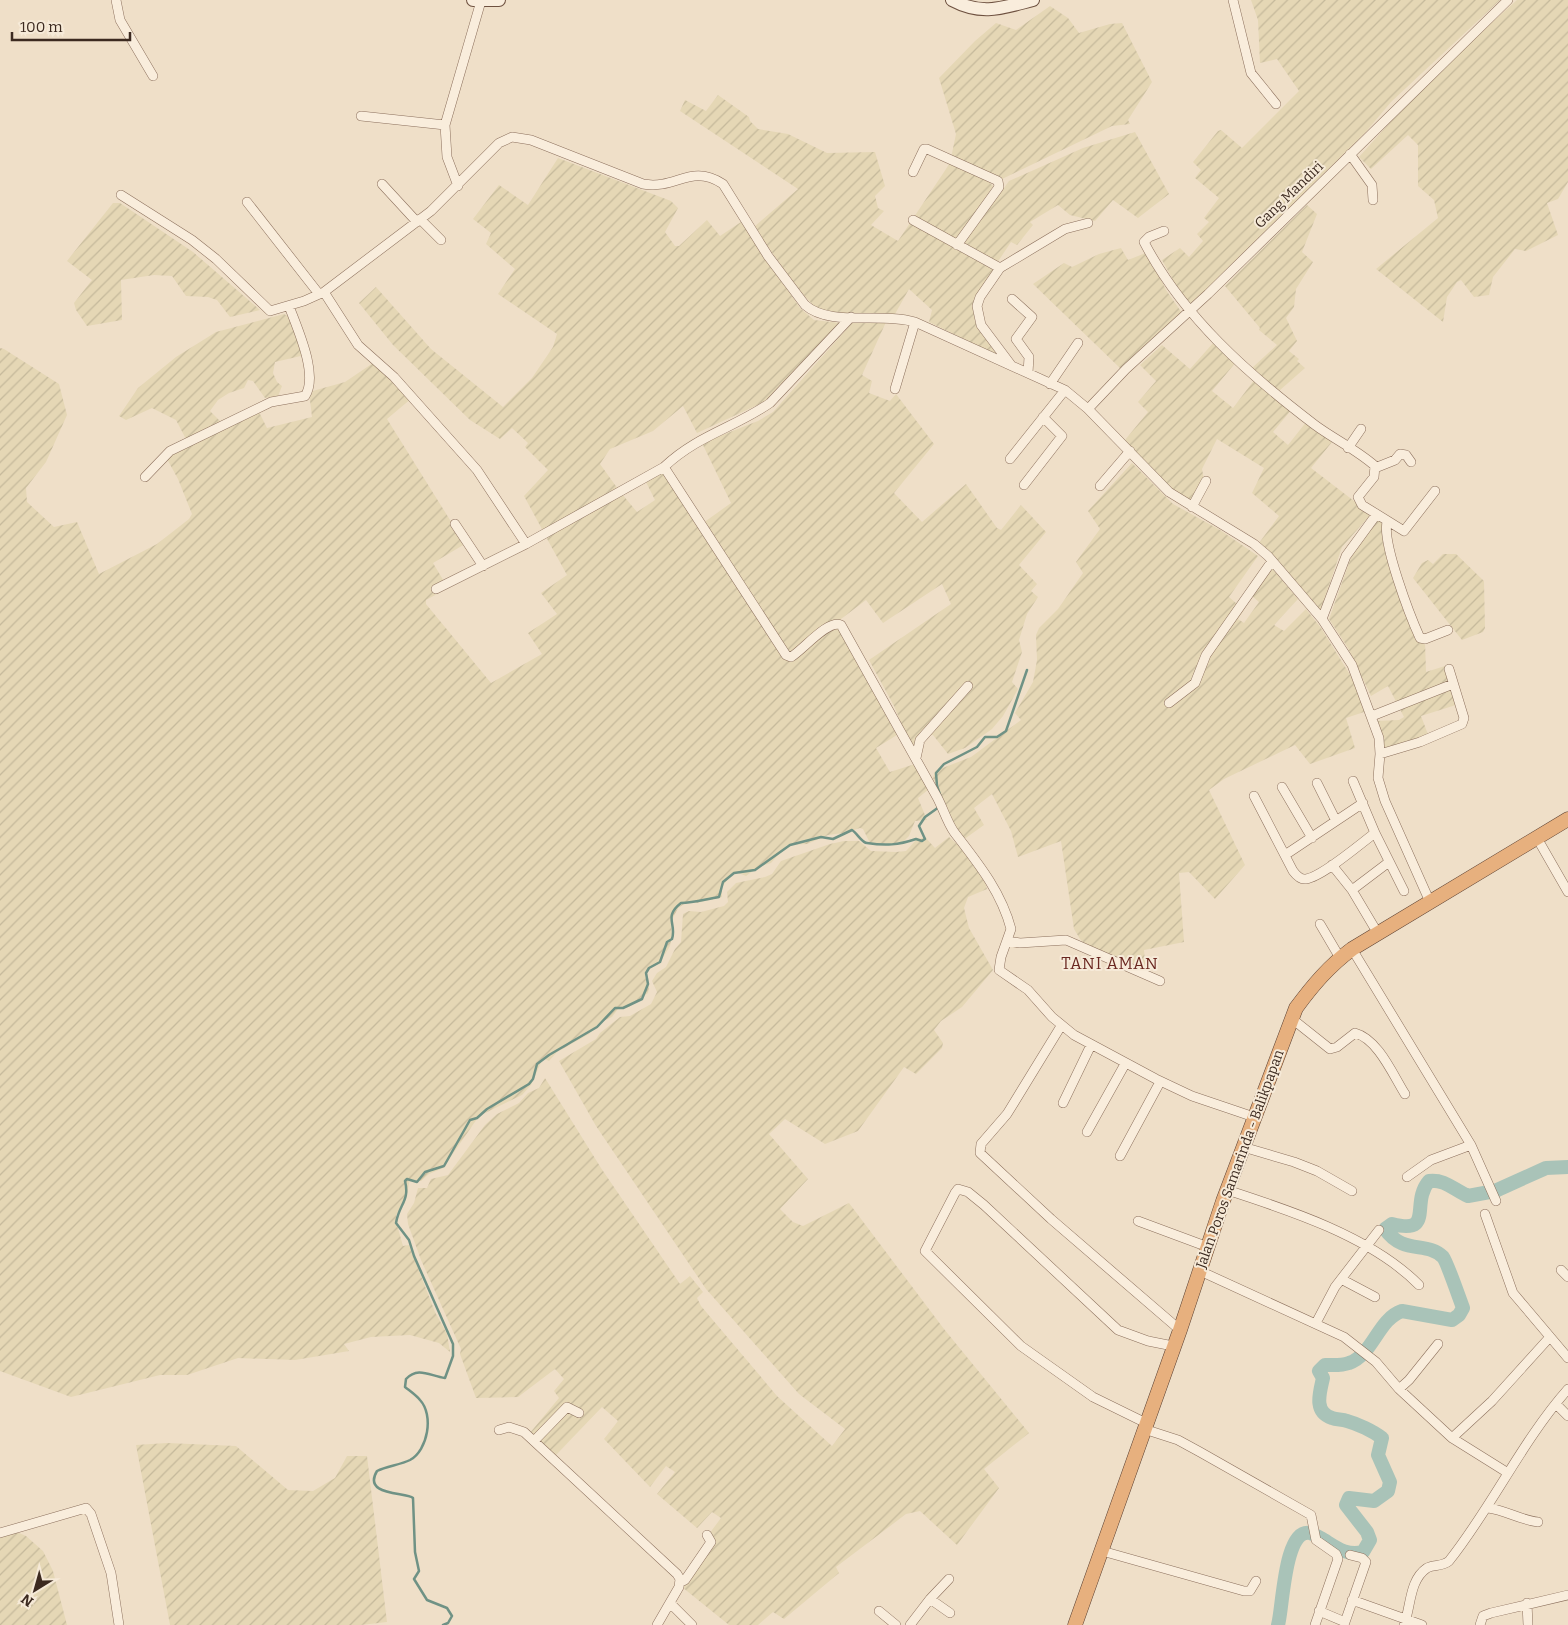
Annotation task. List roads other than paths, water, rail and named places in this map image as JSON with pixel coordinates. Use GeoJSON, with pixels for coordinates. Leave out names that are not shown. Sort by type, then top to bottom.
{"type":"FeatureCollection","features":[{"type":"Feature","properties":{"kind":"highway","name":"Jalan Poros Samarinda - Balikpapan"},"geometry":{"type":"LineString","coordinates":[[1075,1625],[1180,1330],[1227,1190],[1291,1018],[1316,980],[1352,949],[1377,932],[1568,819]]}},
{"type":"Feature","properties":{"kind":"main road"},"geometry":{"type":"LineString","coordinates":[[477,1],[499,0]]}},
{"type":"Feature","properties":{"kind":"main road"},"geometry":{"type":"LineString","coordinates":[[952,0],[976,10],[988,10],[1033,0]]}},
{"type":"Feature","properties":{"kind":"street"},"geometry":{"type":"LineString","coordinates":[[116,0],[120,20],[153,76]]}},
{"type":"Feature","properties":{"kind":"street"},"geometry":{"type":"LineString","coordinates":[[1232,0],[1254,77],[1276,104]]}},
{"type":"Feature","properties":{"kind":"street","name":"Gang Mandiri"},"geometry":{"type":"LineString","coordinates":[[1088,409],[1126,369],[1189,312],[1508,0]]}},
{"type":"Feature","properties":{"kind":"street"},"geometry":{"type":"LineString","coordinates":[[458,186],[447,157],[445,125],[477,1]]}},
{"type":"Feature","properties":{"kind":"street"},"geometry":{"type":"LineString","coordinates":[[360,116],[445,125]]}},
{"type":"Feature","properties":{"kind":"street"},"geometry":{"type":"LineString","coordinates":[[121,195],[192,240],[216,259],[270,310],[289,306],[321,293],[419,221],[458,186],[500,143],[518,137],[531,140],[643,184],[660,185],[694,175],[705,175],[723,184],[768,256],[812,312],[830,318],[899,318],[914,322],[1065,390],[1088,409],[1169,492],[1254,544],[1272,561],[1322,619],[1352,665],[1379,738],[1378,778],[1385,801],[1430,902]]}},
{"type":"Feature","properties":{"kind":"street"},"geometry":{"type":"LineString","coordinates":[[913,172],[924,149],[927,149],[998,181],[999,187],[957,245]]}},
{"type":"Feature","properties":{"kind":"street"},"geometry":{"type":"LineString","coordinates":[[1350,154],[1372,185],[1373,200]]}},
{"type":"Feature","properties":{"kind":"street"},"geometry":{"type":"LineString","coordinates":[[382,184],[440,240]]}},
{"type":"Feature","properties":{"kind":"street"},"geometry":{"type":"LineString","coordinates":[[247,202],[321,293],[358,345],[394,377],[477,470],[526,544]]}},
{"type":"Feature","properties":{"kind":"street"},"geometry":{"type":"LineString","coordinates":[[912,220],[1000,268]]}},
{"type":"Feature","properties":{"kind":"street"},"geometry":{"type":"LineString","coordinates":[[1011,366],[980,325],[977,313],[980,297],[1000,268],[1064,228],[1088,223]]}},
{"type":"Feature","properties":{"kind":"street"},"geometry":{"type":"LineString","coordinates":[[1164,231],[1149,237],[1144,242],[1189,312],[1253,374],[1298,412],[1375,468]]}},
{"type":"Feature","properties":{"kind":"street"},"geometry":{"type":"LineString","coordinates":[[1012,299],[1032,318],[1017,338],[1029,357],[1028,373]]}},
{"type":"Feature","properties":{"kind":"street"},"geometry":{"type":"LineString","coordinates":[[145,477],[170,451],[271,402],[300,399],[306,394],[310,381],[306,354],[289,306]]}},
{"type":"Feature","properties":{"kind":"street"},"geometry":{"type":"LineString","coordinates":[[436,589],[526,544],[664,466],[680,452],[701,438],[756,412],[770,403],[851,317]]}},
{"type":"Feature","properties":{"kind":"street"},"geometry":{"type":"LineString","coordinates":[[895,389],[914,322]]}},
{"type":"Feature","properties":{"kind":"street"},"geometry":{"type":"LineString","coordinates":[[1050,384],[1078,343]]}},
{"type":"Feature","properties":{"kind":"street"},"geometry":{"type":"LineString","coordinates":[[1010,459],[1065,390]]}},
{"type":"Feature","properties":{"kind":"street"},"geometry":{"type":"LineString","coordinates":[[1024,485],[1062,436],[1043,417]]}},
{"type":"Feature","properties":{"kind":"street"},"geometry":{"type":"LineString","coordinates":[[1348,448],[1361,429]]}},
{"type":"Feature","properties":{"kind":"street"},"geometry":{"type":"LineString","coordinates":[[1100,486],[1130,451]]}},
{"type":"Feature","properties":{"kind":"street"},"geometry":{"type":"LineString","coordinates":[[1375,468],[1395,460],[1400,454],[1406,455],[1411,462]]}},
{"type":"Feature","properties":{"kind":"street"},"geometry":{"type":"LineString","coordinates":[[664,466],[786,656],[793,656],[827,627],[840,624],[916,758],[951,826],[979,863],[1002,904],[1011,929],[1001,957],[999,970],[1028,990],[1061,1026],[1091,1045],[1160,1082],[1192,1096],[1254,1117]]}},
{"type":"Feature","properties":{"kind":"street"},"geometry":{"type":"LineString","coordinates":[[1375,468],[1374,477],[1361,492],[1358,500],[1362,505],[1400,530],[1406,531],[1435,492]]}},
{"type":"Feature","properties":{"kind":"street"},"geometry":{"type":"LineString","coordinates":[[1192,507],[1206,481]]}},
{"type":"Feature","properties":{"kind":"street"},"geometry":{"type":"LineString","coordinates":[[1322,619],[1346,556],[1376,515]]}},
{"type":"Feature","properties":{"kind":"street"},"geometry":{"type":"LineString","coordinates":[[1387,522],[1386,528],[1394,566],[1420,638],[1425,640],[1448,630]]}},
{"type":"Feature","properties":{"kind":"street"},"geometry":{"type":"LineString","coordinates":[[455,524],[483,566]]}},
{"type":"Feature","properties":{"kind":"street"},"geometry":{"type":"LineString","coordinates":[[1169,703],[1195,683],[1206,656],[1272,561]]}},
{"type":"Feature","properties":{"kind":"street"},"geometry":{"type":"LineString","coordinates":[[1380,754],[1420,742],[1462,724],[1464,718],[1448,669]]}},
{"type":"Feature","properties":{"kind":"street"},"geometry":{"type":"LineString","coordinates":[[1372,716],[1453,684]]}},
{"type":"Feature","properties":{"kind":"street"},"geometry":{"type":"LineString","coordinates":[[916,758],[920,740],[968,686]]}},
{"type":"Feature","properties":{"kind":"street"},"geometry":{"type":"LineString","coordinates":[[1353,782],[1375,833],[1404,891]]}},
{"type":"Feature","properties":{"kind":"street"},"geometry":{"type":"LineString","coordinates":[[1317,783],[1336,821]]}},
{"type":"Feature","properties":{"kind":"street"},"geometry":{"type":"LineString","coordinates":[[1282,787],[1312,838]]}},
{"type":"Feature","properties":{"kind":"street"},"geometry":{"type":"LineString","coordinates":[[1254,796],[1297,876],[1303,879],[1332,865],[1375,833]]}},
{"type":"Feature","properties":{"kind":"street"},"geometry":{"type":"LineString","coordinates":[[1285,855],[1362,803]]}},
{"type":"Feature","properties":{"kind":"street"},"geometry":{"type":"LineString","coordinates":[[1537,838],[1568,892]]}},
{"type":"Feature","properties":{"kind":"street"},"geometry":{"type":"LineString","coordinates":[[1352,890],[1389,862]]}},
{"type":"Feature","properties":{"kind":"street"},"geometry":{"type":"LineString","coordinates":[[1332,865],[1352,890],[1377,932]]}},
{"type":"Feature","properties":{"kind":"street"},"geometry":{"type":"LineString","coordinates":[[1320,924],[1340,958]]}},
{"type":"Feature","properties":{"kind":"street"},"geometry":{"type":"LineString","coordinates":[[1007,941],[1035,943],[1066,940],[1160,981]]}},
{"type":"Feature","properties":{"kind":"street"},"geometry":{"type":"LineString","coordinates":[[1352,949],[1471,1145],[1496,1201]]}},
{"type":"Feature","properties":{"kind":"street"},"geometry":{"type":"LineString","coordinates":[[1291,1018],[1330,1049],[1337,1047],[1355,1033],[1363,1035],[1371,1043],[1405,1094]]}},
{"type":"Feature","properties":{"kind":"street"},"geometry":{"type":"LineString","coordinates":[[1061,1026],[1007,1114],[982,1144],[980,1153],[1052,1219],[1180,1330]]}},
{"type":"Feature","properties":{"kind":"street"},"geometry":{"type":"LineString","coordinates":[[1063,1103],[1091,1045]]}},
{"type":"Feature","properties":{"kind":"street"},"geometry":{"type":"LineString","coordinates":[[1087,1132],[1126,1064]]}},
{"type":"Feature","properties":{"kind":"street"},"geometry":{"type":"LineString","coordinates":[[1120,1156],[1160,1082]]}},
{"type":"Feature","properties":{"kind":"street"},"geometry":{"type":"LineString","coordinates":[[1407,1177],[1431,1160],[1471,1145]]}},
{"type":"Feature","properties":{"kind":"street"},"geometry":{"type":"LineString","coordinates":[[1243,1146],[1317,1171],[1352,1191]]}},
{"type":"Feature","properties":{"kind":"street"},"geometry":{"type":"LineString","coordinates":[[1174,1346],[1148,1341],[1118,1330],[984,1205],[964,1190],[958,1189],[955,1193],[925,1251],[1021,1346],[1093,1397],[1145,1426],[1178,1440],[1311,1515],[1318,1542],[1336,1554],[1338,1559],[1315,1625]]}},
{"type":"Feature","properties":{"kind":"street"},"geometry":{"type":"LineString","coordinates":[[1227,1190],[1281,1207],[1331,1228],[1365,1246],[1401,1269],[1419,1285]]}},
{"type":"Feature","properties":{"kind":"street"},"geometry":{"type":"LineString","coordinates":[[1485,1214],[1513,1293],[1549,1338],[1568,1358]]}},
{"type":"Feature","properties":{"kind":"street"},"geometry":{"type":"LineString","coordinates":[[1138,1221],[1208,1247]]}},
{"type":"Feature","properties":{"kind":"street"},"geometry":{"type":"LineString","coordinates":[[1316,1322],[1321,1309],[1341,1279],[1379,1230]]}},
{"type":"Feature","properties":{"kind":"street"},"geometry":{"type":"LineString","coordinates":[[1561,1270],[1568,1277]]}},
{"type":"Feature","properties":{"kind":"street"},"geometry":{"type":"LineString","coordinates":[[1200,1271],[1316,1322],[1360,1347],[1376,1362],[1399,1389],[1452,1438],[1508,1473]]}},
{"type":"Feature","properties":{"kind":"street"},"geometry":{"type":"LineString","coordinates":[[1341,1279],[1375,1297]]}},
{"type":"Feature","properties":{"kind":"street"},"geometry":{"type":"LineString","coordinates":[[1452,1438],[1492,1401],[1549,1338]]}},
{"type":"Feature","properties":{"kind":"street"},"geometry":{"type":"LineString","coordinates":[[1399,1389],[1409,1380],[1438,1344]]}},
{"type":"Feature","properties":{"kind":"street"},"geometry":{"type":"LineString","coordinates":[[1405,1623],[1414,1587],[1420,1575],[1429,1567],[1444,1565],[1449,1561],[1488,1508],[1508,1473],[1568,1389]]}},
{"type":"Feature","properties":{"kind":"street"},"geometry":{"type":"LineString","coordinates":[[1556,1404],[1568,1416]]}},
{"type":"Feature","properties":{"kind":"street"},"geometry":{"type":"LineString","coordinates":[[534,1441],[567,1407],[579,1413]]}},
{"type":"Feature","properties":{"kind":"street"},"geometry":{"type":"LineString","coordinates":[[499,1430],[509,1427],[518,1429],[534,1441],[677,1574],[681,1582]]}},
{"type":"Feature","properties":{"kind":"street"},"geometry":{"type":"LineString","coordinates":[[0,1533],[86,1508],[91,1514],[111,1573],[119,1625]]}},
{"type":"Feature","properties":{"kind":"street"},"geometry":{"type":"LineString","coordinates":[[1488,1508],[1499,1509],[1524,1520],[1538,1522]]}},
{"type":"Feature","properties":{"kind":"street"},"geometry":{"type":"LineString","coordinates":[[657,1625],[671,1604],[681,1582],[685,1580],[711,1542],[707,1535]]}},
{"type":"Feature","properties":{"kind":"street"},"geometry":{"type":"LineString","coordinates":[[1102,1551],[1244,1591],[1250,1592],[1256,1581]]}},
{"type":"Feature","properties":{"kind":"street"},"geometry":{"type":"LineString","coordinates":[[1319,1611],[1345,1623],[1366,1562],[1362,1558],[1350,1555]]}},
{"type":"Feature","properties":{"kind":"street"},"geometry":{"type":"LineString","coordinates":[[910,1625],[948,1579]]}},
{"type":"Feature","properties":{"kind":"street"},"geometry":{"type":"LineString","coordinates":[[1480,1625],[1485,1615],[1527,1603],[1568,1595]]}},
{"type":"Feature","properties":{"kind":"street"},"geometry":{"type":"LineString","coordinates":[[930,1599],[950,1613]]}},
{"type":"Feature","properties":{"kind":"street"},"geometry":{"type":"LineString","coordinates":[[1352,1600],[1405,1623],[1422,1625]]}},
{"type":"Feature","properties":{"kind":"street"},"geometry":{"type":"LineString","coordinates":[[1527,1603],[1528,1625]]}},
{"type":"Feature","properties":{"kind":"street"},"geometry":{"type":"LineString","coordinates":[[671,1604],[692,1625]]}},
{"type":"Feature","properties":{"kind":"street"},"geometry":{"type":"LineString","coordinates":[[879,1612],[896,1625]]}},
{"type":"Feature","properties":{"kind":"waterway"},"geometry":{"type":"LineString","coordinates":[[943,803],[937,786],[936,773],[944,764],[977,747],[985,737],[997,737],[1006,731],[1027,670]]}},
{"type":"Feature","properties":{"kind":"waterway"},"geometry":{"type":"LineString","coordinates":[[443,1625],[448,1623],[452,1616],[447,1608],[427,1600],[414,1579],[419,1571],[415,1552],[413,1498],[380,1489],[375,1485],[374,1479],[377,1471],[410,1460],[421,1449],[425,1441],[428,1423],[427,1414],[420,1400],[405,1387],[406,1379],[420,1372],[445,1378],[453,1356],[453,1344],[414,1256],[409,1240],[396,1223],[405,1198],[405,1181],[407,1179],[417,1182],[425,1172],[444,1166],[470,1120],[477,1118],[487,1109],[529,1084],[533,1079],[537,1064],[597,1027],[615,1008],[623,1008],[642,999],[648,984],[646,973],[649,968],[660,962],[667,942],[672,939],[673,912],[681,903],[719,897],[723,882],[734,873],[755,870],[790,845],[821,837],[833,839],[852,830],[867,843],[886,845],[916,839],[922,841],[925,839],[919,826],[925,817],[939,807]]}},
{"type":"Feature","properties":{"kind":"waterway"},"geometry":{"type":"LineString","coordinates":[[1278,1625],[1290,1555],[1301,1535],[1310,1533],[1342,1550],[1352,1553],[1363,1552],[1370,1540],[1367,1532],[1346,1505],[1349,1498],[1374,1501],[1388,1491],[1390,1482],[1378,1455],[1382,1438],[1361,1426],[1345,1420],[1332,1418],[1322,1411],[1319,1401],[1323,1378],[1319,1371],[1325,1365],[1343,1365],[1357,1359],[1364,1353],[1387,1321],[1402,1311],[1452,1320],[1459,1315],[1463,1308],[1443,1257],[1437,1252],[1399,1242],[1385,1229],[1392,1224],[1405,1226],[1413,1225],[1418,1221],[1421,1199],[1429,1181],[1445,1183],[1468,1196],[1495,1191],[1546,1168],[1568,1167]]}},
{"type":"Feature","properties":{"kind":"district","name":"TANI AMAN"},"geometry":{"type":"Point","coordinates":[1110,963]}}]}
